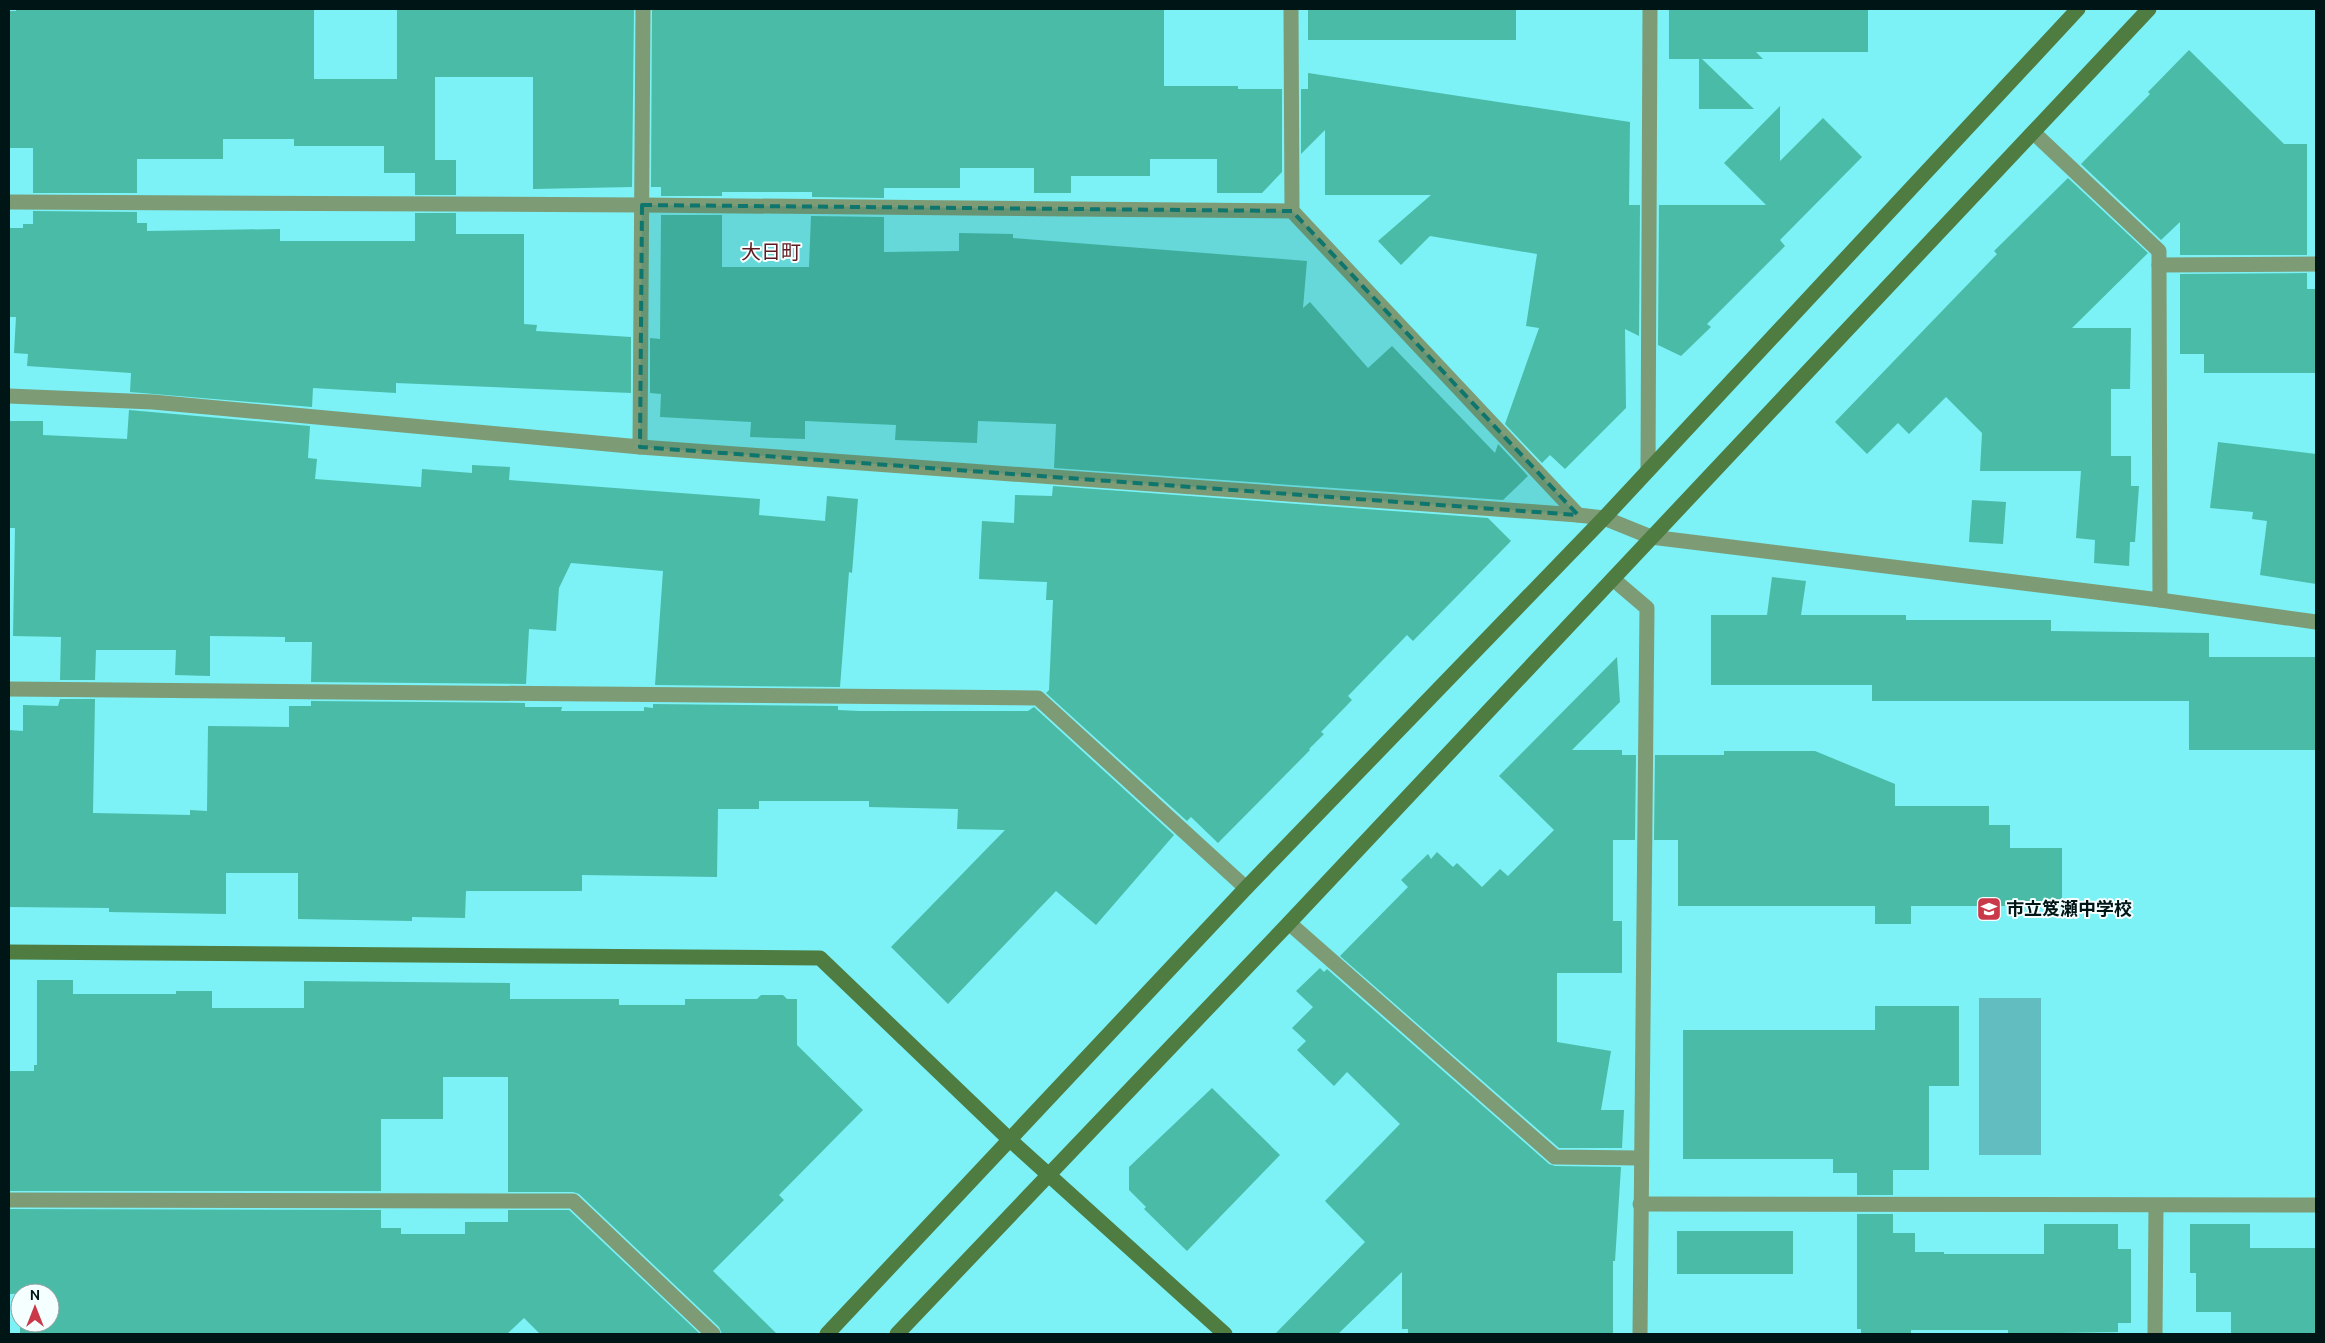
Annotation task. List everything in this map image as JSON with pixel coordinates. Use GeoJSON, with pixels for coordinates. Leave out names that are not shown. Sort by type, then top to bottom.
{"type":"FeatureCollection","features":[{"type":"Feature","properties":{"kind":"street"},"geometry":{"type":"LineString","coordinates":[[640,447],[644,9]]}},
{"type":"Feature","properties":{"kind":"street"},"geometry":{"type":"LineString","coordinates":[[1291,9],[1292,211],[1578,515]]}},
{"type":"Feature","properties":{"kind":"street"},"geometry":{"type":"LineString","coordinates":[[1648,470],[1650,9]]}},
{"type":"Feature","properties":{"kind":"street"},"geometry":{"type":"LineString","coordinates":[[827,1334],[1246,888],[1604,518],[2078,9]]}},
{"type":"Feature","properties":{"kind":"street"},"geometry":{"type":"LineString","coordinates":[[896,1334],[1289,924],[1614,579],[1650,537],[2034,133],[2149,9]]}},
{"type":"Feature","properties":{"kind":"street"},"geometry":{"type":"LineString","coordinates":[[2034,133],[2159,251],[2160,600]]}},
{"type":"Feature","properties":{"kind":"street"},"geometry":{"type":"LineString","coordinates":[[9,202],[642,204],[1292,211]]}},
{"type":"Feature","properties":{"kind":"street"},"geometry":{"type":"LineString","coordinates":[[2159,265],[2316,264]]}},
{"type":"Feature","properties":{"kind":"street"},"geometry":{"type":"LineString","coordinates":[[9,396],[153,402],[640,447],[1578,515],[1604,518],[1650,537],[2160,600],[2316,622]]}},
{"type":"Feature","properties":{"kind":"street"},"geometry":{"type":"LineString","coordinates":[[1614,579],[1647,608],[1640,1158],[1640,1334]]}},
{"type":"Feature","properties":{"kind":"street"},"geometry":{"type":"LineString","coordinates":[[9,689],[1038,698],[1246,888]]}},
{"type":"Feature","properties":{"kind":"street"},"geometry":{"type":"LineString","coordinates":[[1289,924],[1555,1158],[1640,1158]]}},
{"type":"Feature","properties":{"kind":"street"},"geometry":{"type":"LineString","coordinates":[[9,952],[820,958],[1010,1140],[1225,1334]]}},
{"type":"Feature","properties":{"kind":"street"},"geometry":{"type":"LineString","coordinates":[[9,1200],[573,1200],[713,1334]]}},
{"type":"Feature","properties":{"kind":"street"},"geometry":{"type":"LineString","coordinates":[[1640,1204],[2316,1205]]}},
{"type":"Feature","properties":{"kind":"street"},"geometry":{"type":"LineString","coordinates":[[2155,1334],[2156,1206]]}},
{"type":"Feature","properties":{"kind":"highlighted area"},"geometry":{"type":"Polygon","coordinates":[[[642,205],[1292,211],[1578,515],[640,447],[642,205]]]}},
{"type":"Feature","properties":{"kind":"water"},"geometry":{"type":"Polygon","coordinates":[[[1979,998],[2041,998],[2041,1155],[1979,1155],[1979,998]]]}},
{"type":"Feature","properties":{"kind":"building"},"geometry":{"type":"Polygon","coordinates":[[[16,9],[314,9],[314,79],[397,79],[397,9],[634,9],[632,187],[533,189],[533,77],[435,77],[435,160],[456,160],[456,195],[415,195],[415,173],[384,173],[384,146],[294,146],[294,139],[223,139],[223,159],[137,159],[137,193],[33,193],[33,148],[9,148],[9,11],[16,11],[16,9]]]}},
{"type":"Feature","properties":{"kind":"building"},"geometry":{"type":"Polygon","coordinates":[[[652,9],[1164,9],[1164,86],[1238,86],[1238,89],[1282,89],[1282,172],[1262,193],[1217,193],[1217,159],[1150,159],[1150,176],[1071,176],[1071,193],[1034,193],[1034,168],[960,168],[960,188],[884,188],[884,198],[812,197],[812,192],[722,192],[722,196],[661,196],[661,187],[651,187],[652,9]]]}},
{"type":"Feature","properties":{"kind":"building"},"geometry":{"type":"Polygon","coordinates":[[[1308,9],[1516,9],[1516,40],[1308,40],[1308,9]]]}},
{"type":"Feature","properties":{"kind":"building"},"geometry":{"type":"Polygon","coordinates":[[[1669,9],[1868,9],[1868,52],[1756,52],[1763,59],[1702,59],[1754,109],[1699,109],[1699,59],[1669,59],[1669,9]]]}},
{"type":"Feature","properties":{"kind":"building"},"geometry":{"type":"Polygon","coordinates":[[[2189,50],[2284,144],[2307,144],[2307,255],[2180,255],[2180,222],[2161,240],[2081,164],[2150,94],[2148,92],[2189,50]]]}},
{"type":"Feature","properties":{"kind":"building"},"geometry":{"type":"Polygon","coordinates":[[[1308,73],[1630,122],[1629,205],[1640,205],[1639,336],[1625,329],[1626,408],[1565,469],[1550,455],[1542,463],[1505,424],[1539,328],[1526,326],[1537,254],[1430,236],[1401,265],[1378,241],[1431,195],[1325,195],[1325,130],[1301,154],[1301,89],[1308,89],[1308,73]]]}},
{"type":"Feature","properties":{"kind":"building"},"geometry":{"type":"Polygon","coordinates":[[[1780,106],[1780,161],[1823,118],[1862,157],[1780,240],[1785,246],[1707,324],[1711,327],[1681,356],[1658,345],[1659,205],[1766,205],[1724,163],[1780,106]]]}},
{"type":"Feature","properties":{"kind":"building"},"geometry":{"type":"Polygon","coordinates":[[[2068,178],[2148,253],[2072,328],[2131,328],[2130,389],[2111,389],[2111,456],[2131,456],[2131,486],[2139,486],[2135,542],[2130,542],[2129,566],[2094,563],[2095,540],[2076,538],[2081,471],[1980,471],[1982,433],[1946,397],[1909,434],[1898,423],[1867,454],[1835,422],[1997,254],[1994,251],[2068,178]]]}},
{"type":"Feature","properties":{"kind":"building"},"geometry":{"type":"Polygon","coordinates":[[[33,211],[137,212],[137,223],[147,223],[147,231],[280,229],[280,241],[415,241],[415,213],[456,213],[456,234],[524,234],[524,324],[537,325],[536,331],[631,337],[631,393],[396,383],[396,393],[313,388],[312,407],[130,392],[131,373],[27,366],[28,354],[14,353],[16,317],[9,317],[9,228],[23,228],[23,224],[33,224],[33,211]]]}},
{"type":"Feature","properties":{"kind":"building"},"geometry":{"type":"Polygon","coordinates":[[[661,215],[722,215],[722,267],[809,267],[811,216],[884,217],[884,252],[959,251],[959,233],[1013,234],[1013,238],[1307,261],[1303,308],[1310,302],[1368,368],[1392,346],[1495,453],[1498,444],[1528,476],[1503,500],[1054,468],[1056,424],[978,421],[977,443],[895,440],[896,425],[805,421],[805,439],[750,437],[751,422],[660,417],[661,394],[650,393],[650,338],[660,339],[661,215]]]}},
{"type":"Feature","properties":{"kind":"building"},"geometry":{"type":"Polygon","coordinates":[[[2307,273],[2307,289],[2316,289],[2316,373],[2204,373],[2204,354],[2180,354],[2180,274],[2307,273]]]}},
{"type":"Feature","properties":{"kind":"building"},"geometry":{"type":"Polygon","coordinates":[[[129,410],[310,426],[308,458],[317,459],[315,479],[421,487],[422,469],[472,473],[472,465],[510,467],[509,480],[760,499],[759,515],[825,521],[827,496],[858,499],[852,573],[849,572],[840,687],[655,685],[663,571],[571,563],[559,588],[556,631],[529,629],[526,684],[311,682],[312,642],[285,642],[285,637],[210,636],[210,676],[175,675],[176,650],[96,650],[95,680],[60,680],[61,637],[13,636],[15,528],[9,528],[9,421],[43,421],[43,435],[127,439],[129,410]]]}},
{"type":"Feature","properties":{"kind":"building"},"geometry":{"type":"Polygon","coordinates":[[[2218,442],[2316,454],[2316,584],[2260,575],[2267,521],[2252,519],[2253,512],[2210,508],[2218,442]]]}},
{"type":"Feature","properties":{"kind":"building"},"geometry":{"type":"Polygon","coordinates":[[[1053,486],[1488,518],[1511,541],[1413,641],[1407,635],[1348,696],[1352,700],[1321,732],[1324,734],[1310,750],[1218,843],[1191,817],[1187,821],[1046,693],[1049,690],[1053,600],[1046,600],[1047,582],[979,579],[982,521],[1014,523],[1015,495],[1052,496],[1053,486]]]}},
{"type":"Feature","properties":{"kind":"building"},"geometry":{"type":"Polygon","coordinates":[[[1972,500],[2006,502],[2003,544],[1969,542],[1972,500]]]}},
{"type":"Feature","properties":{"kind":"building"},"geometry":{"type":"Polygon","coordinates":[[[1772,577],[1806,581],[1801,615],[1906,615],[1906,620],[2051,620],[2051,631],[2209,633],[2209,657],[2316,657],[2316,750],[2189,750],[2189,701],[1872,701],[1872,685],[1711,685],[1711,615],[1767,615],[1772,577]]]}},
{"type":"Feature","properties":{"kind":"building"},"geometry":{"type":"Polygon","coordinates":[[[1617,657],[1620,702],[1572,750],[1622,750],[1622,755],[1636,755],[1635,840],[1613,840],[1613,921],[1622,921],[1622,973],[1557,973],[1557,1042],[1611,1051],[1601,1110],[1624,1110],[1622,1148],[1559,1148],[1340,956],[1408,887],[1401,880],[1428,854],[1431,859],[1437,852],[1453,867],[1457,863],[1482,887],[1500,869],[1508,876],[1554,830],[1499,776],[1617,657]]]}},
{"type":"Feature","properties":{"kind":"building"},"geometry":{"type":"Polygon","coordinates":[[[60,699],[95,699],[93,813],[190,815],[190,810],[207,811],[208,726],[289,727],[289,706],[311,706],[311,701],[525,703],[525,707],[562,707],[561,711],[644,711],[644,707],[653,708],[653,704],[838,706],[838,710],[859,711],[1028,711],[1034,707],[1174,835],[1096,925],[1056,891],[948,1004],[891,947],[1005,830],[957,829],[958,809],[869,807],[869,801],[759,801],[759,809],[718,809],[717,877],[582,875],[582,891],[466,891],[465,918],[412,917],[412,921],[298,919],[298,873],[226,873],[226,914],[109,912],[109,908],[9,907],[9,730],[23,731],[23,705],[58,706],[60,699]]]}},
{"type":"Feature","properties":{"kind":"building"},"geometry":{"type":"Polygon","coordinates":[[[1724,751],[1815,751],[1895,784],[1895,806],[1989,806],[1989,825],[2010,825],[2010,848],[2062,848],[2062,906],[1911,906],[1911,924],[1875,924],[1875,906],[1678,906],[1678,840],[1654,840],[1655,755],[1724,755],[1724,751]]]}},
{"type":"Feature","properties":{"kind":"building"},"geometry":{"type":"Polygon","coordinates":[[[1320,968],[1324,972],[1327,969],[1549,1164],[1555,1166],[1621,1167],[1615,1261],[1613,1261],[1613,1334],[1408,1334],[1408,1329],[1402,1329],[1402,1272],[1338,1334],[1275,1334],[1365,1242],[1325,1201],[1400,1124],[1347,1072],[1334,1086],[1297,1050],[1306,1041],[1292,1028],[1313,1007],[1296,991],[1320,968]]]}},
{"type":"Feature","properties":{"kind":"building"},"geometry":{"type":"Polygon","coordinates":[[[37,980],[73,980],[73,994],[176,994],[176,991],[212,991],[212,1008],[304,1008],[304,981],[510,983],[510,999],[619,999],[619,1005],[685,1005],[685,999],[757,999],[761,995],[783,995],[787,999],[797,999],[797,1045],[863,1110],[779,1195],[784,1200],[713,1271],[777,1334],[722,1334],[719,1327],[579,1194],[573,1192],[508,1192],[508,1077],[443,1077],[443,1119],[381,1119],[381,1191],[9,1191],[9,1071],[34,1071],[34,1065],[37,1065],[37,980]]]}},
{"type":"Feature","properties":{"kind":"building"},"geometry":{"type":"Polygon","coordinates":[[[1875,1006],[1959,1006],[1959,1086],[1929,1086],[1929,1170],[1893,1170],[1893,1195],[1857,1195],[1857,1173],[1833,1173],[1833,1159],[1683,1159],[1683,1030],[1875,1030],[1875,1006]]]}},
{"type":"Feature","properties":{"kind":"building"},"geometry":{"type":"Polygon","coordinates":[[[1212,1088],[1280,1155],[1187,1251],[1144,1209],[1146,1207],[1129,1190],[1129,1167],[1212,1088]]]}},
{"type":"Feature","properties":{"kind":"building"},"geometry":{"type":"Polygon","coordinates":[[[9,1209],[381,1210],[381,1228],[401,1228],[401,1234],[465,1234],[465,1222],[508,1222],[508,1210],[569,1210],[700,1334],[540,1334],[524,1318],[507,1334],[20,1334],[60,1333],[60,1283],[10,1283],[9,1294],[9,1209]]]}},
{"type":"Feature","properties":{"kind":"building"},"geometry":{"type":"Polygon","coordinates":[[[1857,1214],[1893,1214],[1893,1233],[1915,1233],[1915,1252],[1944,1252],[1944,1254],[2044,1254],[2044,1224],[2118,1224],[2118,1249],[2131,1249],[2131,1323],[2118,1323],[2118,1332],[2008,1334],[2008,1330],[1911,1330],[1911,1334],[1861,1334],[1861,1329],[1857,1329],[1857,1214]]]}},
{"type":"Feature","properties":{"kind":"building"},"geometry":{"type":"Polygon","coordinates":[[[2190,1224],[2250,1224],[2250,1248],[2316,1248],[2316,1334],[2231,1334],[2231,1312],[2196,1312],[2196,1273],[2190,1273],[2190,1224]]]}},
{"type":"Feature","properties":{"kind":"building"},"geometry":{"type":"Polygon","coordinates":[[[1677,1231],[1793,1231],[1793,1274],[1677,1274],[1677,1231]]]}},
{"type":"Feature","properties":{"kind":"place","name":"市立笈瀬中学校"},"geometry":{"type":"Point","coordinates":[1989,909]}},
{"type":"Feature","properties":{"kind":"district","name":"大日町"},"geometry":{"type":"Point","coordinates":[771,252]}}]}
